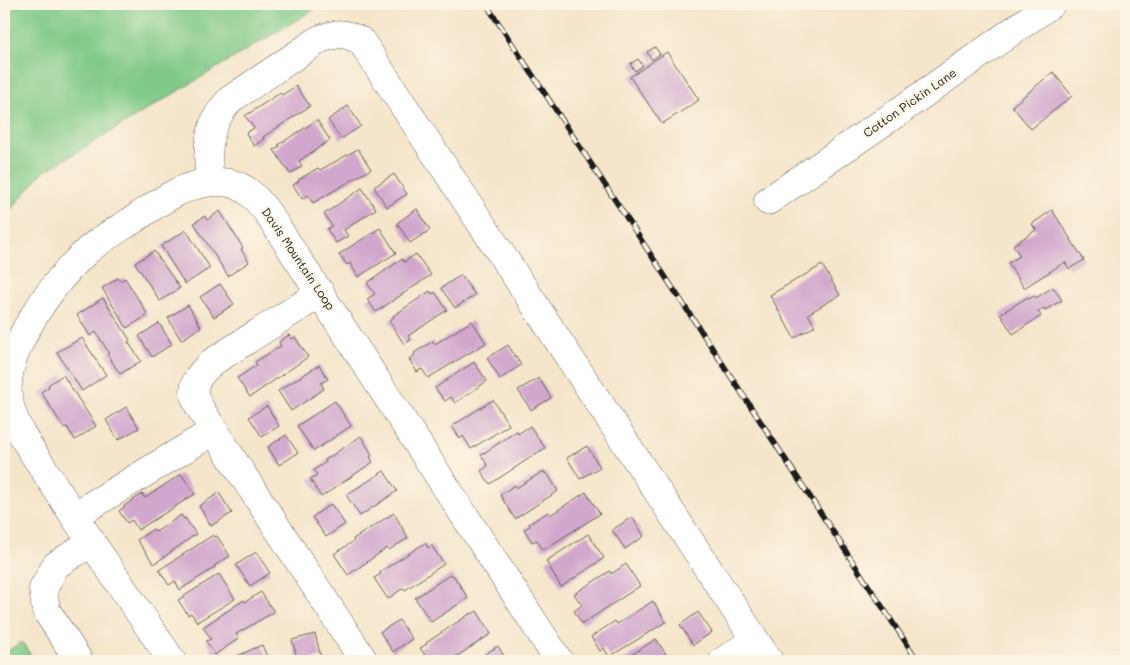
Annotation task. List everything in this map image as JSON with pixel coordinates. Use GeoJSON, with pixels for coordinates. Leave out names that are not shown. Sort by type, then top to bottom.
{"type":"FeatureCollection","features":[{"type":"Feature","properties":{"kind":"street","name":"Cotton Pickin Lane"},"geometry":{"type":"LineString","coordinates":[[768,201],[1051,4]]}},
{"type":"Feature","properties":{"kind":"street"},"geometry":{"type":"LineString","coordinates":[[210,182],[207,158],[215,119],[221,109],[231,99],[320,39],[337,34],[348,34],[361,42],[762,651],[723,661]]}},
{"type":"Feature","properties":{"kind":"street","name":"Davis Mountain Loop"},"geometry":{"type":"LineString","coordinates":[[172,661],[74,516],[16,422],[10,408],[8,393],[11,366],[25,330],[66,272],[87,251],[158,203],[184,189],[210,182],[230,183],[243,188],[256,198],[267,212],[559,661]]}},
{"type":"Feature","properties":{"kind":"street"},"geometry":{"type":"LineString","coordinates":[[320,293],[202,370],[194,383],[194,396],[214,431],[364,661]]}},
{"type":"Feature","properties":{"kind":"street"},"geometry":{"type":"LineString","coordinates":[[74,516],[214,431]]}},
{"type":"Feature","properties":{"kind":"street"},"geometry":{"type":"LineString","coordinates":[[79,661],[46,610],[43,589],[56,565],[92,542]]}},
{"type":"Feature","properties":{"kind":"green space"},"geometry":{"type":"Polygon","coordinates":[[[4,4],[323,4],[42,173],[4,218],[4,4]]]}},
{"type":"Feature","properties":{"kind":"green space"},"geometry":{"type":"Polygon","coordinates":[[[22,642],[35,661],[4,661],[4,653],[22,642]]]}},
{"type":"Feature","properties":{"kind":"building"},"geometry":{"type":"Polygon","coordinates":[[[655,47],[660,54],[652,60],[647,52],[655,47]]]}},
{"type":"Feature","properties":{"kind":"building"},"geometry":{"type":"Polygon","coordinates":[[[667,52],[699,100],[662,124],[630,77],[667,52]]]}},
{"type":"Feature","properties":{"kind":"building"},"geometry":{"type":"Polygon","coordinates":[[[638,59],[643,66],[635,71],[630,64],[638,59]]]}},
{"type":"Feature","properties":{"kind":"building"},"geometry":{"type":"Polygon","coordinates":[[[1053,72],[1072,96],[1031,129],[1012,106],[1053,72]]]}},
{"type":"Feature","properties":{"kind":"building"},"geometry":{"type":"Polygon","coordinates":[[[296,86],[310,106],[263,137],[264,139],[254,146],[246,133],[254,128],[245,116],[280,93],[282,95],[296,86]]]}},
{"type":"Feature","properties":{"kind":"building"},"geometry":{"type":"Polygon","coordinates":[[[348,106],[361,126],[341,139],[328,120],[348,106]]]}},
{"type":"Feature","properties":{"kind":"building"},"geometry":{"type":"Polygon","coordinates":[[[317,120],[330,140],[299,161],[302,166],[290,174],[274,150],[280,146],[278,145],[317,120]]]}},
{"type":"Feature","properties":{"kind":"building"},"geometry":{"type":"Polygon","coordinates":[[[358,149],[371,169],[313,203],[308,195],[302,199],[293,185],[298,180],[358,149]]]}},
{"type":"Feature","properties":{"kind":"building"},"geometry":{"type":"Polygon","coordinates":[[[394,174],[407,194],[387,207],[374,187],[394,174]]]}},
{"type":"Feature","properties":{"kind":"building"},"geometry":{"type":"Polygon","coordinates":[[[362,188],[376,209],[344,230],[348,236],[336,243],[327,229],[332,226],[324,214],[362,188]]]}},
{"type":"Feature","properties":{"kind":"building"},"geometry":{"type":"Polygon","coordinates":[[[417,209],[430,230],[410,243],[397,223],[417,209]]]}},
{"type":"Feature","properties":{"kind":"building"},"geometry":{"type":"Polygon","coordinates":[[[1052,210],[1084,260],[1069,269],[1065,262],[1024,288],[1008,263],[1020,256],[1013,245],[1036,230],[1032,224],[1052,210]]]}},
{"type":"Feature","properties":{"kind":"building"},"geometry":{"type":"Polygon","coordinates":[[[220,211],[243,248],[241,249],[249,262],[228,276],[194,223],[205,216],[207,220],[220,211]]]}},
{"type":"Feature","properties":{"kind":"building"},"geometry":{"type":"Polygon","coordinates":[[[380,228],[396,253],[358,277],[350,263],[347,265],[339,254],[380,228]]]}},
{"type":"Feature","properties":{"kind":"building"},"geometry":{"type":"Polygon","coordinates":[[[186,230],[210,268],[185,284],[161,246],[186,230]]]}},
{"type":"Feature","properties":{"kind":"building"},"geometry":{"type":"Polygon","coordinates":[[[154,251],[180,288],[160,301],[135,263],[154,251]]]}},
{"type":"Feature","properties":{"kind":"building"},"geometry":{"type":"Polygon","coordinates":[[[416,254],[431,275],[376,312],[367,299],[375,294],[367,283],[402,259],[404,262],[416,254]]]}},
{"type":"Feature","properties":{"kind":"building"},"geometry":{"type":"Polygon","coordinates":[[[822,265],[840,295],[808,314],[815,326],[794,338],[770,295],[822,265]]]}},
{"type":"Feature","properties":{"kind":"building"},"geometry":{"type":"Polygon","coordinates":[[[461,275],[475,295],[455,308],[441,288],[461,275]]]}},
{"type":"Feature","properties":{"kind":"building"},"geometry":{"type":"Polygon","coordinates":[[[118,278],[120,281],[125,278],[148,315],[127,328],[102,288],[118,278]]]}},
{"type":"Feature","properties":{"kind":"building"},"geometry":{"type":"Polygon","coordinates":[[[220,284],[234,304],[214,317],[200,297],[220,284]]]}},
{"type":"Feature","properties":{"kind":"building"},"geometry":{"type":"Polygon","coordinates":[[[1053,287],[1062,300],[1038,312],[1041,316],[1013,334],[1000,314],[1028,297],[1029,299],[1034,296],[1036,298],[1053,287]]]}},
{"type":"Feature","properties":{"kind":"building"},"geometry":{"type":"Polygon","coordinates":[[[430,291],[432,294],[435,292],[447,310],[408,336],[411,340],[404,344],[389,321],[393,316],[430,291]]]}},
{"type":"Feature","properties":{"kind":"building"},"geometry":{"type":"Polygon","coordinates":[[[103,298],[141,361],[120,374],[96,332],[90,336],[77,315],[103,298]]]}},
{"type":"Feature","properties":{"kind":"building"},"geometry":{"type":"Polygon","coordinates":[[[188,305],[201,327],[181,340],[168,318],[188,305]]]}},
{"type":"Feature","properties":{"kind":"building"},"geometry":{"type":"Polygon","coordinates":[[[472,321],[486,343],[428,378],[422,369],[417,372],[409,359],[415,355],[414,353],[433,341],[435,344],[472,321]]]}},
{"type":"Feature","properties":{"kind":"building"},"geometry":{"type":"Polygon","coordinates":[[[159,323],[172,344],[152,357],[139,336],[159,323]]]}},
{"type":"Feature","properties":{"kind":"building"},"geometry":{"type":"Polygon","coordinates":[[[289,335],[292,339],[295,337],[308,357],[250,397],[237,378],[257,365],[255,362],[281,346],[279,342],[289,335]]]}},
{"type":"Feature","properties":{"kind":"building"},"geometry":{"type":"Polygon","coordinates":[[[82,338],[106,375],[82,391],[57,352],[82,338]]]}},
{"type":"Feature","properties":{"kind":"building"},"geometry":{"type":"Polygon","coordinates":[[[508,345],[521,365],[500,379],[487,358],[508,345]]]}},
{"type":"Feature","properties":{"kind":"building"},"geometry":{"type":"Polygon","coordinates":[[[474,362],[487,381],[455,403],[451,397],[445,401],[435,388],[474,362]]]}},
{"type":"Feature","properties":{"kind":"building"},"geometry":{"type":"Polygon","coordinates":[[[319,365],[328,379],[321,383],[324,389],[291,411],[278,391],[319,365]]]}},
{"type":"Feature","properties":{"kind":"building"},"geometry":{"type":"Polygon","coordinates":[[[63,375],[96,426],[75,440],[67,427],[64,428],[41,392],[63,375]]]}},
{"type":"Feature","properties":{"kind":"building"},"geometry":{"type":"Polygon","coordinates":[[[539,378],[551,398],[531,410],[518,390],[539,378]]]}},
{"type":"Feature","properties":{"kind":"building"},"geometry":{"type":"Polygon","coordinates":[[[493,400],[509,425],[471,449],[463,436],[460,439],[452,426],[493,400]]]}},
{"type":"Feature","properties":{"kind":"building"},"geometry":{"type":"Polygon","coordinates":[[[335,401],[351,426],[314,451],[297,426],[335,401]]]}},
{"type":"Feature","properties":{"kind":"building"},"geometry":{"type":"Polygon","coordinates":[[[267,406],[279,426],[262,437],[249,417],[267,406]]]}},
{"type":"Feature","properties":{"kind":"building"},"geometry":{"type":"Polygon","coordinates":[[[126,407],[139,428],[118,440],[106,420],[126,407]]]}},
{"type":"Feature","properties":{"kind":"building"},"geometry":{"type":"Polygon","coordinates":[[[530,426],[545,448],[490,484],[481,471],[488,466],[481,455],[517,431],[518,434],[530,426]]]}},
{"type":"Feature","properties":{"kind":"building"},"geometry":{"type":"Polygon","coordinates":[[[286,435],[298,453],[279,465],[268,447],[286,435]]]}},
{"type":"Feature","properties":{"kind":"building"},"geometry":{"type":"Polygon","coordinates":[[[361,436],[372,455],[370,457],[373,462],[321,497],[310,479],[317,475],[314,470],[326,462],[325,460],[361,436]]]}},
{"type":"Feature","properties":{"kind":"building"},"geometry":{"type":"Polygon","coordinates":[[[587,446],[600,467],[580,479],[567,458],[587,446]]]}},
{"type":"Feature","properties":{"kind":"building"},"geometry":{"type":"Polygon","coordinates":[[[384,471],[397,491],[360,516],[346,495],[384,471]]]}},
{"type":"Feature","properties":{"kind":"building"},"geometry":{"type":"Polygon","coordinates":[[[544,471],[558,491],[515,519],[500,495],[515,485],[516,488],[544,471]]]}},
{"type":"Feature","properties":{"kind":"building"},"geometry":{"type":"Polygon","coordinates":[[[181,474],[195,494],[138,530],[132,520],[127,523],[119,511],[124,506],[142,494],[145,498],[181,474]]]}},
{"type":"Feature","properties":{"kind":"building"},"geometry":{"type":"Polygon","coordinates":[[[586,492],[600,514],[543,550],[537,540],[532,542],[524,529],[530,526],[529,524],[548,512],[550,515],[586,492]]]}},
{"type":"Feature","properties":{"kind":"building"},"geometry":{"type":"Polygon","coordinates":[[[219,493],[232,513],[211,526],[199,506],[219,493]]]}},
{"type":"Feature","properties":{"kind":"building"},"geometry":{"type":"Polygon","coordinates":[[[331,504],[345,524],[326,537],[312,517],[331,504]]]}},
{"type":"Feature","properties":{"kind":"building"},"geometry":{"type":"Polygon","coordinates":[[[394,513],[408,538],[389,550],[387,548],[348,575],[334,554],[354,541],[353,539],[394,513]]]}},
{"type":"Feature","properties":{"kind":"building"},"geometry":{"type":"Polygon","coordinates":[[[181,515],[196,534],[154,564],[137,540],[153,529],[156,532],[181,515]]]}},
{"type":"Feature","properties":{"kind":"building"},"geometry":{"type":"Polygon","coordinates":[[[632,517],[644,536],[625,549],[612,530],[632,517]]]}},
{"type":"Feature","properties":{"kind":"building"},"geometry":{"type":"Polygon","coordinates":[[[588,534],[604,558],[561,587],[546,561],[588,534]]]}},
{"type":"Feature","properties":{"kind":"building"},"geometry":{"type":"Polygon","coordinates":[[[213,535],[217,536],[230,556],[180,590],[175,581],[169,585],[159,570],[213,535]]]}},
{"type":"Feature","properties":{"kind":"building"},"geometry":{"type":"Polygon","coordinates":[[[425,543],[428,548],[431,545],[444,564],[388,599],[374,578],[381,574],[380,572],[425,543]]]}},
{"type":"Feature","properties":{"kind":"building"},"geometry":{"type":"Polygon","coordinates":[[[256,552],[270,573],[250,586],[236,565],[256,552]]]}},
{"type":"Feature","properties":{"kind":"building"},"geometry":{"type":"Polygon","coordinates":[[[626,564],[640,586],[582,624],[574,611],[582,605],[574,594],[610,571],[611,574],[626,564]]]}},
{"type":"Feature","properties":{"kind":"building"},"geometry":{"type":"Polygon","coordinates":[[[219,574],[235,599],[197,622],[191,613],[188,615],[178,600],[219,574]]]}},
{"type":"Feature","properties":{"kind":"building"},"geometry":{"type":"Polygon","coordinates":[[[451,574],[468,598],[431,622],[415,598],[451,574]]]}},
{"type":"Feature","properties":{"kind":"building"},"geometry":{"type":"Polygon","coordinates":[[[261,592],[274,612],[236,634],[239,638],[215,655],[206,641],[211,639],[203,627],[244,600],[245,602],[261,592]]]}},
{"type":"Feature","properties":{"kind":"building"},"geometry":{"type":"Polygon","coordinates":[[[653,601],[666,622],[609,657],[604,648],[600,651],[591,637],[615,621],[617,624],[653,601]]]}},
{"type":"Feature","properties":{"kind":"building"},"geometry":{"type":"Polygon","coordinates":[[[477,611],[491,634],[451,660],[450,658],[445,661],[429,661],[420,648],[471,613],[477,611]]]}},
{"type":"Feature","properties":{"kind":"building"},"geometry":{"type":"Polygon","coordinates":[[[698,612],[712,632],[693,645],[680,625],[698,612]]]}},
{"type":"Feature","properties":{"kind":"building"},"geometry":{"type":"Polygon","coordinates":[[[399,620],[412,639],[393,652],[380,632],[399,620]]]}},
{"type":"Feature","properties":{"kind":"building"},"geometry":{"type":"Polygon","coordinates":[[[315,634],[321,657],[298,661],[292,640],[315,634]]]}},
{"type":"Feature","properties":{"kind":"building"},"geometry":{"type":"Polygon","coordinates":[[[656,639],[670,660],[622,661],[656,639]]]}},
{"type":"Feature","properties":{"kind":"building"},"geometry":{"type":"Polygon","coordinates":[[[262,645],[269,661],[226,661],[262,645]]]}},
{"type":"Feature","properties":{"kind":"building"},"geometry":{"type":"Polygon","coordinates":[[[498,646],[507,661],[481,661],[486,658],[484,655],[498,646]]]}},
{"type":"Feature","properties":{"kind":"railway"},"geometry":{"type":"LineString","coordinates":[[486,4],[918,661]]}}]}
